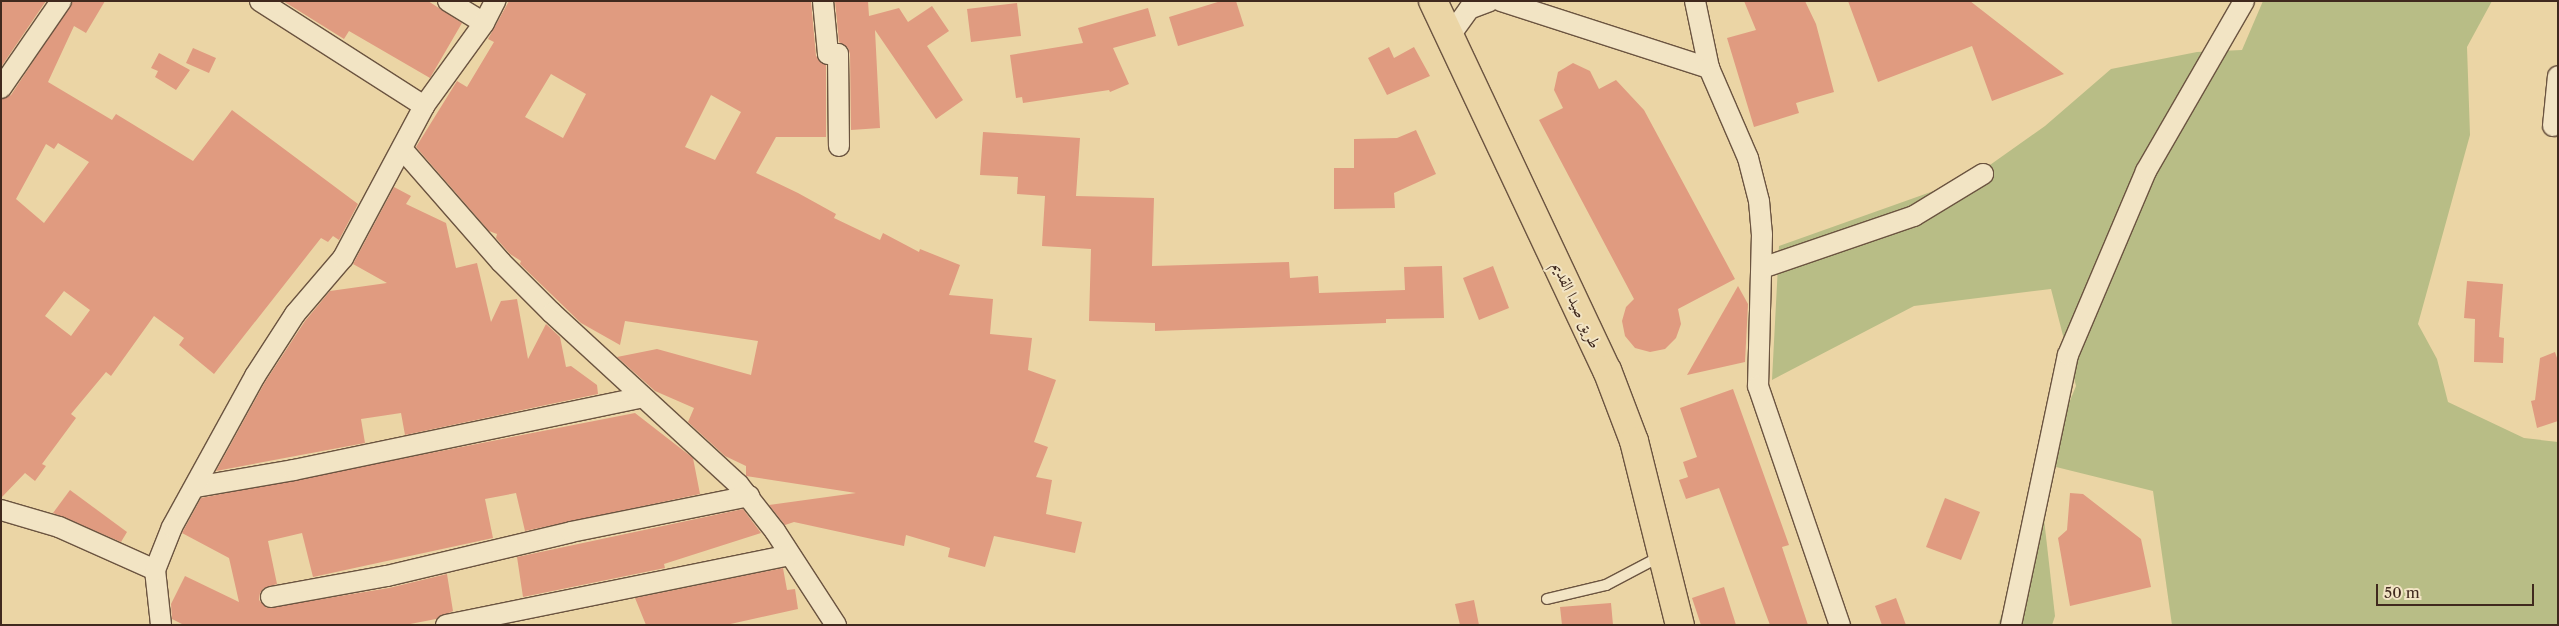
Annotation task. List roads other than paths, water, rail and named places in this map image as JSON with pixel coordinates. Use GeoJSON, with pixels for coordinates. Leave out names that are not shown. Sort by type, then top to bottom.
{"type":"FeatureCollection","features":[{"type":"Feature","properties":{"kind":"highway","name":"طريق صيدا القديم"},"geometry":{"type":"LineString","coordinates":[[1433,1],[1451,34],[1607,370],[1634,441],[1680,625]]}},
{"type":"Feature","properties":{"kind":"street"},"geometry":{"type":"LineString","coordinates":[[1,88],[61,1]]}},
{"type":"Feature","properties":{"kind":"street"},"geometry":{"type":"LineString","coordinates":[[260,1],[424,106]]}},
{"type":"Feature","properties":{"kind":"street"},"geometry":{"type":"LineString","coordinates":[[448,1],[484,24]]}},
{"type":"Feature","properties":{"kind":"street"},"geometry":{"type":"LineString","coordinates":[[161,625],[155,570],[161,549],[255,376],[295,314],[343,258],[403,150],[424,106],[484,24],[495,1]]}},
{"type":"Feature","properties":{"kind":"street"},"geometry":{"type":"LineString","coordinates":[[823,1],[828,54],[838,54],[839,146]]}},
{"type":"Feature","properties":{"kind":"street"},"geometry":{"type":"LineString","coordinates":[[1451,34],[1469,9],[1490,1]]}},
{"type":"Feature","properties":{"kind":"street"},"geometry":{"type":"LineString","coordinates":[[1501,1],[1709,68]]}},
{"type":"Feature","properties":{"kind":"street"},"geometry":{"type":"LineString","coordinates":[[1694,1],[1709,68],[1750,166],[1759,201],[1762,268],[1758,386],[1840,625]]}},
{"type":"Feature","properties":{"kind":"street"},"geometry":{"type":"LineString","coordinates":[[2011,625],[2068,355],[2146,171],[2244,1]]}},
{"type":"Feature","properties":{"kind":"street"},"geometry":{"type":"LineString","coordinates":[[2552,126],[2558,76]]}},
{"type":"Feature","properties":{"kind":"street"},"geometry":{"type":"LineString","coordinates":[[403,150],[501,262],[749,496],[836,625]]}},
{"type":"Feature","properties":{"kind":"street"},"geometry":{"type":"LineString","coordinates":[[1762,268],[1914,216],[1983,174]]}},
{"type":"Feature","properties":{"kind":"street"},"geometry":{"type":"LineString","coordinates":[[196,487],[294,470],[642,397]]}},
{"type":"Feature","properties":{"kind":"street"},"geometry":{"type":"LineString","coordinates":[[270,597],[386,576],[571,532],[749,496]]}},
{"type":"Feature","properties":{"kind":"street"},"geometry":{"type":"LineString","coordinates":[[1,510],[59,527],[155,570]]}},
{"type":"Feature","properties":{"kind":"street"},"geometry":{"type":"LineString","coordinates":[[446,625],[789,555]]}},
{"type":"Feature","properties":{"kind":"lane"},"geometry":{"type":"LineString","coordinates":[[1547,599],[1606,585],[1632,574],[1662,556]]}}]}
